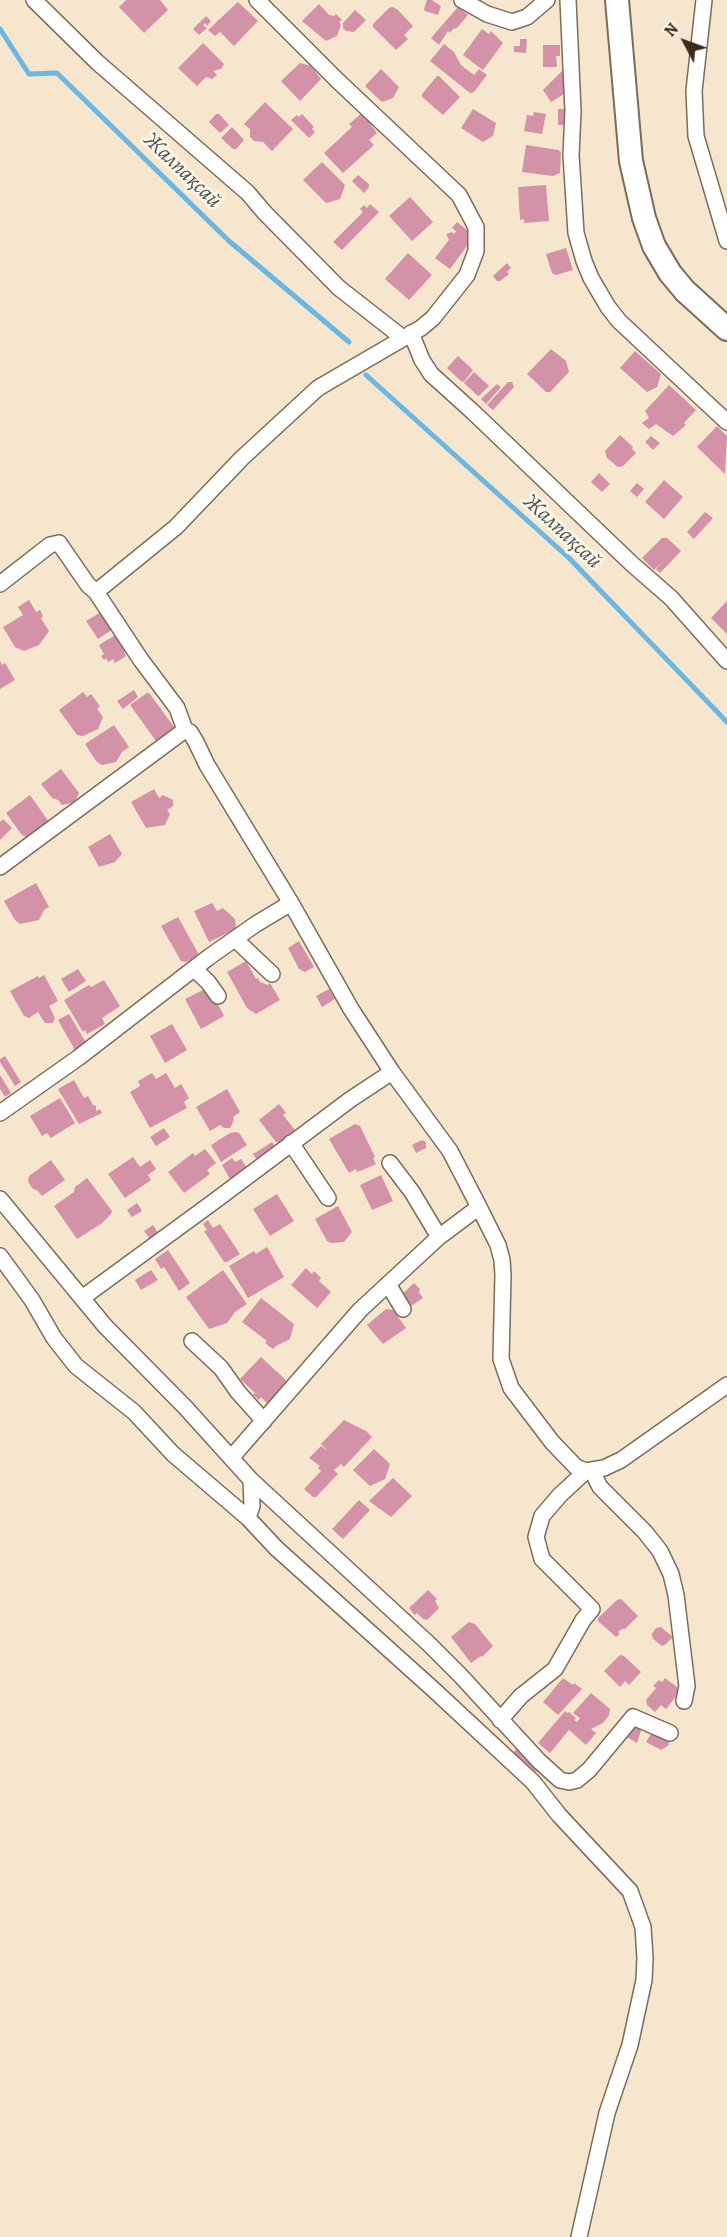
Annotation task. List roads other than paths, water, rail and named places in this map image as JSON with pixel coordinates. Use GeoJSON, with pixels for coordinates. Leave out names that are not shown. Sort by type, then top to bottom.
{"type":"FeatureCollection","features":[{"type":"Feature","properties":{"kind":"main road"},"geometry":{"type":"LineString","coordinates":[[616,0],[631,161],[644,218],[654,246],[670,273],[685,291],[727,329]]}},
{"type":"Feature","properties":{"kind":"street"},"geometry":{"type":"LineString","coordinates":[[34,0],[97,62],[248,193],[339,288],[377,320],[407,335],[431,374],[578,514],[671,598],[727,661]]}},
{"type":"Feature","properties":{"kind":"street"},"geometry":{"type":"LineString","coordinates":[[96,592],[176,527],[242,458],[318,388],[433,318],[467,275],[476,251],[476,227],[459,195],[338,81],[257,0]]}},
{"type":"Feature","properties":{"kind":"street"},"geometry":{"type":"LineString","coordinates":[[462,0],[487,14],[512,22],[527,17],[547,0]]}},
{"type":"Feature","properties":{"kind":"street"},"geometry":{"type":"LineString","coordinates":[[568,0],[573,111],[571,156],[576,233],[584,261],[591,278],[619,321],[727,422]]}},
{"type":"Feature","properties":{"kind":"street"},"geometry":{"type":"LineString","coordinates":[[704,0],[694,91],[696,136],[727,241]]}},
{"type":"Feature","properties":{"kind":"street"},"geometry":{"type":"LineString","coordinates":[[0,584],[50,545],[59,543],[177,708],[185,730],[190,732],[196,742],[207,765],[346,999],[392,1072],[450,1151],[498,1245],[503,1275],[501,1359],[511,1388],[552,1442],[576,1467],[591,1470]]}},
{"type":"Feature","properties":{"kind":"street"},"geometry":{"type":"LineString","coordinates":[[0,867],[185,730]]}},
{"type":"Feature","properties":{"kind":"street"},"geometry":{"type":"LineString","coordinates":[[0,1113],[78,1058],[234,939],[291,903]]}},
{"type":"Feature","properties":{"kind":"street"},"geometry":{"type":"LineString","coordinates":[[234,939],[272,974]]}},
{"type":"Feature","properties":{"kind":"street"},"geometry":{"type":"LineString","coordinates":[[194,969],[208,982],[218,996]]}},
{"type":"Feature","properties":{"kind":"street"},"geometry":{"type":"LineString","coordinates":[[82,1298],[351,1099],[392,1072]]}},
{"type":"Feature","properties":{"kind":"street"},"geometry":{"type":"LineString","coordinates":[[291,1143],[328,1198]]}},
{"type":"Feature","properties":{"kind":"street"},"geometry":{"type":"LineString","coordinates":[[390,1163],[412,1192],[439,1238]]}},
{"type":"Feature","properties":{"kind":"street"},"geometry":{"type":"LineString","coordinates":[[0,1199],[105,1326],[185,1407],[251,1480],[460,1675],[539,1761],[560,1780],[569,1782],[577,1780],[589,1770],[633,1716],[670,1733]]}},
{"type":"Feature","properties":{"kind":"street"},"geometry":{"type":"LineString","coordinates":[[231,1458],[360,1310],[439,1238],[479,1207]]}},
{"type":"Feature","properties":{"kind":"street"},"geometry":{"type":"LineString","coordinates":[[0,1256],[32,1300],[54,1338],[76,1366],[134,1412],[173,1454],[248,1518],[276,1548],[533,1782],[559,1815],[618,1875],[630,1891],[644,1928],[644,1980],[630,2045],[607,2113],[579,2237]]}},
{"type":"Feature","properties":{"kind":"street"},"geometry":{"type":"LineString","coordinates":[[388,1284],[403,1309]]}},
{"type":"Feature","properties":{"kind":"street"},"geometry":{"type":"LineString","coordinates":[[192,1341],[221,1368],[238,1392],[264,1421]]}},
{"type":"Feature","properties":{"kind":"street"},"geometry":{"type":"LineString","coordinates":[[500,1720],[521,1696],[555,1669],[592,1609],[542,1559],[536,1537],[542,1516],[555,1500],[591,1470],[621,1460],[727,1385]]}},
{"type":"Feature","properties":{"kind":"street"},"geometry":{"type":"LineString","coordinates":[[591,1470],[600,1487],[645,1532],[660,1551],[671,1574],[684,1653],[687,1686],[684,1701]]}},
{"type":"Feature","properties":{"kind":"street"},"geometry":{"type":"LineString","coordinates":[[248,1518],[252,1506],[251,1480]]}},
{"type":"Feature","properties":{"kind":"waterway","name":"Жалпақсай"},"geometry":{"type":"LineString","coordinates":[[0,29],[29,74],[57,73],[229,241],[349,342]]}},
{"type":"Feature","properties":{"kind":"waterway","name":"Жалпақсай"},"geometry":{"type":"LineString","coordinates":[[366,375],[569,558],[727,722]]}}]}
